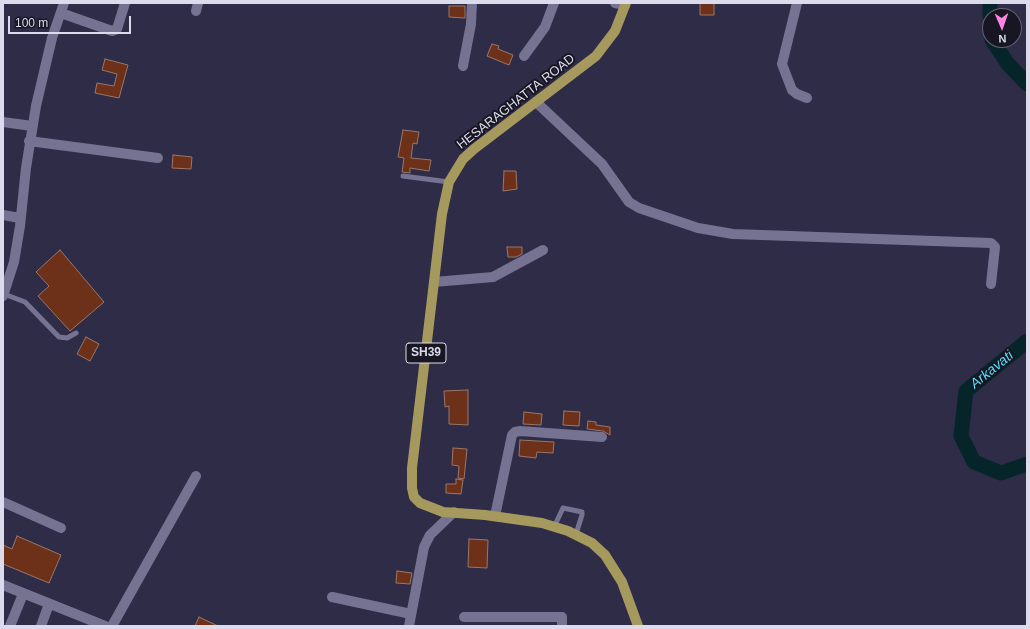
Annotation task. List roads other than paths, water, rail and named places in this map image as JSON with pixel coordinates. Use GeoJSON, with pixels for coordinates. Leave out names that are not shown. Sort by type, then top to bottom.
{"type":"FeatureCollection","features":[{"type":"Feature","properties":{"kind":"main road","name":"HESARAGHATTA ROAD"},"geometry":{"type":"LineString","coordinates":[[625,4],[614,31],[596,56],[463,159],[450,182],[444,202],[434,282],[412,468],[412,488],[414,496],[420,503],[442,512],[495,516],[554,527],[576,534],[592,543],[608,559],[622,582],[638,626]]}},
{"type":"Feature","properties":{"kind":"street"},"geometry":{"type":"LineString","coordinates":[[3,295],[14,262],[32,126],[52,38],[62,8],[112,31],[117,29],[125,3]]}},
{"type":"Feature","properties":{"kind":"street"},"geometry":{"type":"LineString","coordinates":[[463,66],[469,39],[472,3]]}},
{"type":"Feature","properties":{"kind":"street"},"geometry":{"type":"LineString","coordinates":[[524,56],[545,27],[554,3]]}},
{"type":"Feature","properties":{"kind":"street"},"geometry":{"type":"LineString","coordinates":[[614,3],[625,4]]}},
{"type":"Feature","properties":{"kind":"street"},"geometry":{"type":"LineString","coordinates":[[797,3],[782,64],[792,90],[807,98]]}},
{"type":"Feature","properties":{"kind":"street"},"geometry":{"type":"LineString","coordinates":[[536,102],[602,164],[629,202],[639,208],[698,228],[733,234],[991,243],[995,247],[991,284]]}},
{"type":"Feature","properties":{"kind":"street"},"geometry":{"type":"LineString","coordinates":[[3,122],[32,126]]}},
{"type":"Feature","properties":{"kind":"street"},"geometry":{"type":"LineString","coordinates":[[29,142],[158,158]]}},
{"type":"Feature","properties":{"kind":"street"},"geometry":{"type":"LineString","coordinates":[[3,215],[20,218]]}},
{"type":"Feature","properties":{"kind":"street"},"geometry":{"type":"LineString","coordinates":[[434,282],[493,277],[543,250]]}},
{"type":"Feature","properties":{"kind":"street"},"geometry":{"type":"LineString","coordinates":[[495,516],[512,435],[515,432],[520,430],[602,437]]}},
{"type":"Feature","properties":{"kind":"street"},"geometry":{"type":"LineString","coordinates":[[112,626],[196,476]]}},
{"type":"Feature","properties":{"kind":"street"},"geometry":{"type":"LineString","coordinates":[[3,502],[61,528]]}},
{"type":"Feature","properties":{"kind":"street"},"geometry":{"type":"LineString","coordinates":[[409,626],[424,547],[430,535],[454,512]]}},
{"type":"Feature","properties":{"kind":"street"},"geometry":{"type":"LineString","coordinates":[[3,585],[49,604],[80,622],[105,626]]}},
{"type":"Feature","properties":{"kind":"street"},"geometry":{"type":"LineString","coordinates":[[10,626],[23,594]]}},
{"type":"Feature","properties":{"kind":"street"},"geometry":{"type":"LineString","coordinates":[[332,597],[411,614]]}},
{"type":"Feature","properties":{"kind":"street"},"geometry":{"type":"LineString","coordinates":[[41,626],[49,604]]}},
{"type":"Feature","properties":{"kind":"street"},"geometry":{"type":"LineString","coordinates":[[464,617],[562,616],[562,626]]}},
{"type":"Feature","properties":{"kind":"lane"},"geometry":{"type":"LineString","coordinates":[[403,176],[450,182]]}},
{"type":"Feature","properties":{"kind":"lane"},"geometry":{"type":"LineString","coordinates":[[3,295],[25,302],[59,337],[67,338],[76,333]]}},
{"type":"Feature","properties":{"kind":"lane"},"geometry":{"type":"LineString","coordinates":[[554,527],[563,508],[582,512],[576,534]]}},
{"type":"Feature","properties":{"kind":"waterway","name":"Arkavati"},"geometry":{"type":"LineString","coordinates":[[990,3],[990,8]]}},
{"type":"Feature","properties":{"kind":"waterway","name":"Arkavati"},"geometry":{"type":"LineString","coordinates":[[997,48],[1008,64],[1027,84]]}},
{"type":"Feature","properties":{"kind":"waterway","name":"Arkavati"},"geometry":{"type":"LineString","coordinates":[[1027,341],[966,391],[961,436],[974,462],[1001,473],[1027,464]]}}]}
